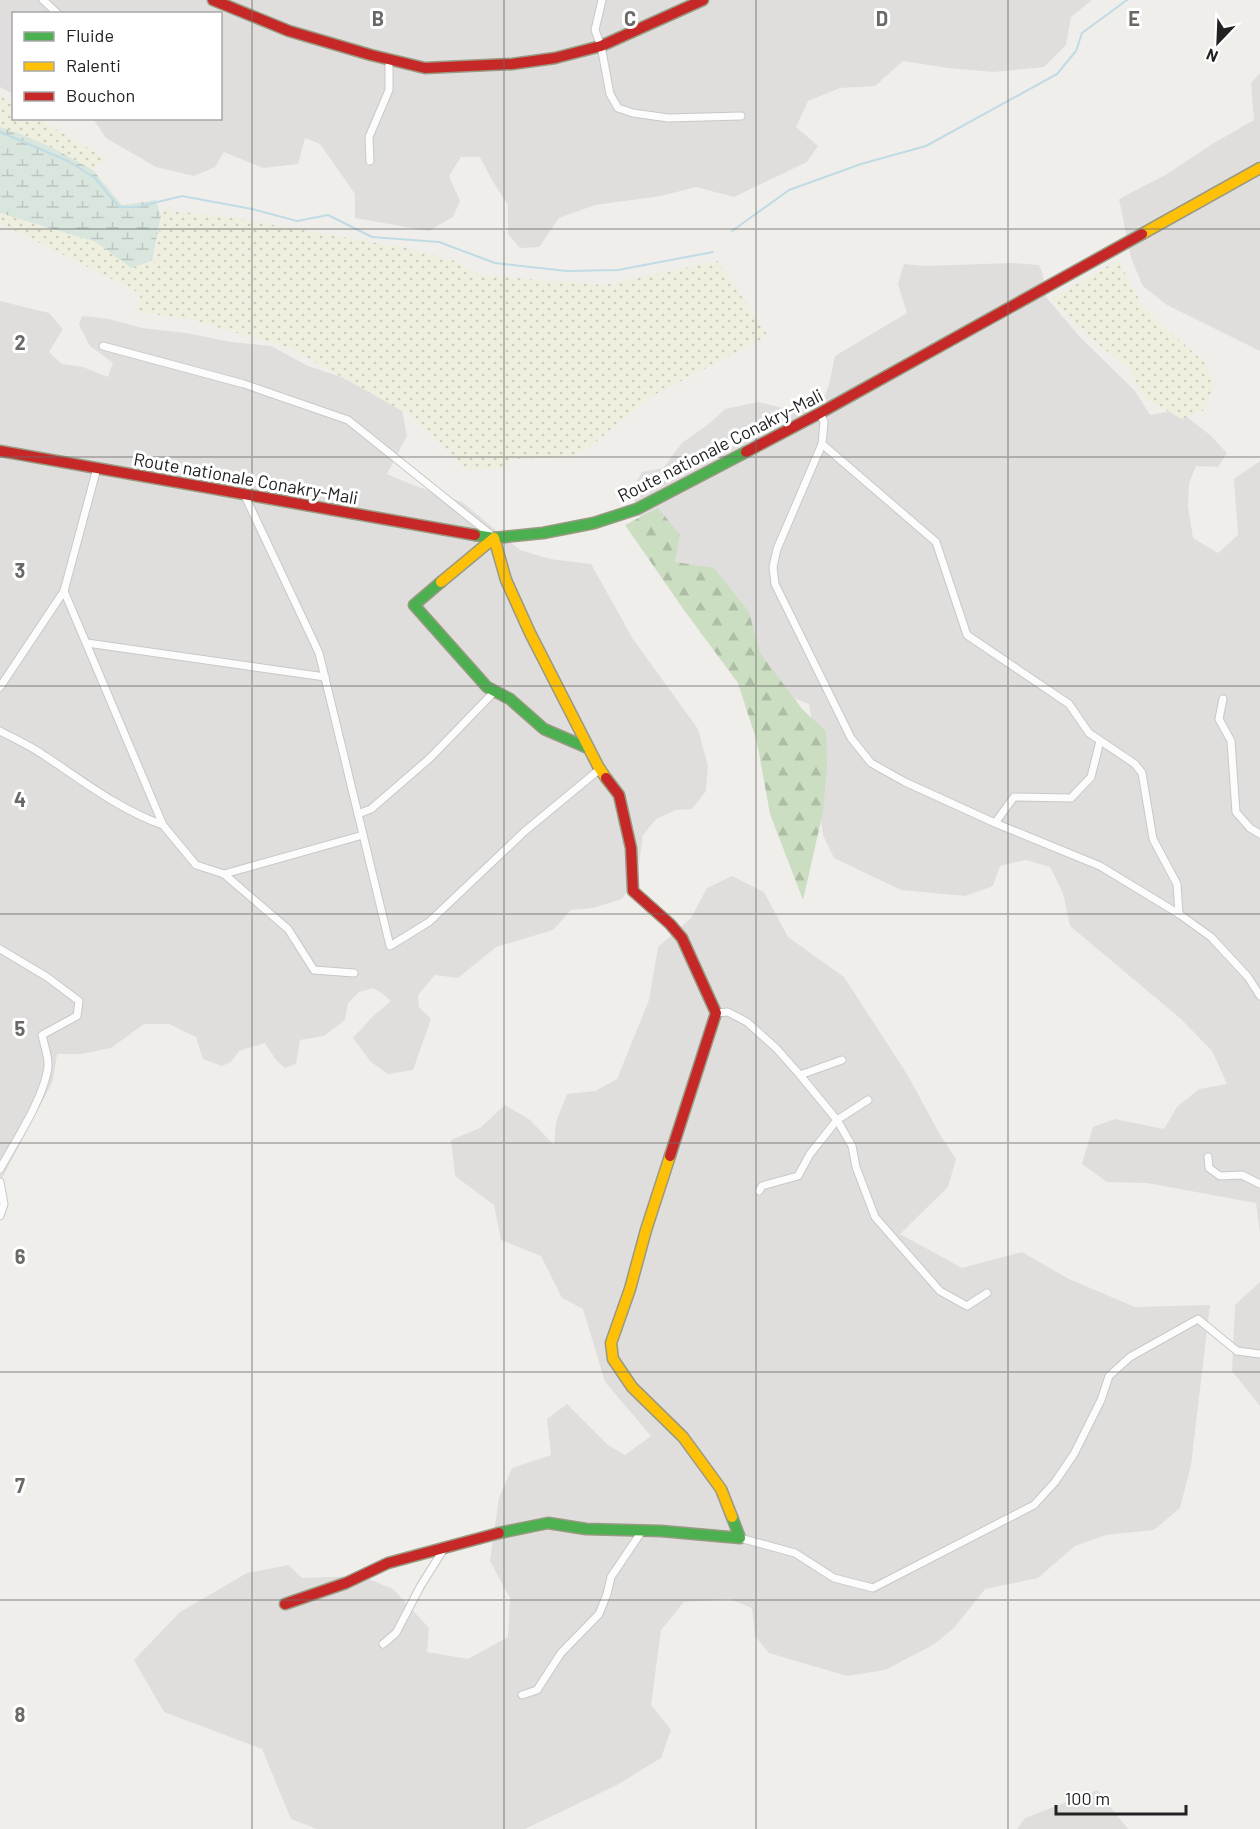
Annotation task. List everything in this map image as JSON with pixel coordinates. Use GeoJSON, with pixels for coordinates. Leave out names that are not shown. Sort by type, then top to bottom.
{"type":"FeatureCollection","features":[{"type":"Feature","properties":{"kind":"main road"},"geometry":{"type":"LineString","coordinates":[[213,0],[289,31],[425,68],[512,64],[555,58],[601,46],[703,0]]}},
{"type":"Feature","properties":{"kind":"main road","name":"Route nationale Conakry-Mali"},"geometry":{"type":"LineString","coordinates":[[0,451],[494,538],[543,533],[594,523],[637,510],[820,413],[1260,168]]}},
{"type":"Feature","properties":{"kind":"main road"},"geometry":{"type":"LineString","coordinates":[[285,1604],[346,1583],[388,1563],[490,1535],[548,1523],[586,1529],[740,1538],[721,1489],[683,1437],[632,1387],[613,1359],[611,1343],[716,1013],[682,938],[633,891],[631,848],[619,795],[588,748],[530,633],[506,580],[494,538],[414,606],[487,687],[510,699],[544,729],[588,748]]}},
{"type":"Feature","properties":{"kind":"street"},"geometry":{"type":"LineString","coordinates":[[43,0],[56,12]]}},
{"type":"Feature","properties":{"kind":"street"},"geometry":{"type":"LineString","coordinates":[[602,0],[596,30],[610,94],[618,108],[633,113],[668,118],[741,116]]}},
{"type":"Feature","properties":{"kind":"street"},"geometry":{"type":"LineString","coordinates":[[370,161],[369,137],[388,90],[389,59]]}},
{"type":"Feature","properties":{"kind":"street"},"geometry":{"type":"LineString","coordinates":[[103,346],[244,384],[348,420],[494,538]]}},
{"type":"Feature","properties":{"kind":"street"},"geometry":{"type":"LineString","coordinates":[[820,413],[824,422],[822,444],[777,549],[772,567],[775,584],[851,738],[871,763],[905,782],[995,823],[1100,866],[1179,914],[1211,937],[1248,977],[1260,996]]}},
{"type":"Feature","properties":{"kind":"street"},"geometry":{"type":"LineString","coordinates":[[822,444],[936,542],[967,635],[1069,704],[1089,733],[1135,764],[1142,773],[1153,840],[1178,884],[1179,914]]}},
{"type":"Feature","properties":{"kind":"street"},"geometry":{"type":"LineString","coordinates":[[0,687],[64,591],[97,468]]}},
{"type":"Feature","properties":{"kind":"street"},"geometry":{"type":"LineString","coordinates":[[245,495],[320,653],[390,946],[429,922],[525,831],[600,769]]}},
{"type":"Feature","properties":{"kind":"street"},"geometry":{"type":"LineString","coordinates":[[64,591],[163,825],[196,865],[224,874],[288,929],[314,970],[354,974]]}},
{"type":"Feature","properties":{"kind":"street"},"geometry":{"type":"LineString","coordinates":[[87,643],[325,677]]}},
{"type":"Feature","properties":{"kind":"street"},"geometry":{"type":"LineString","coordinates":[[358,814],[371,809],[430,758],[495,691]]}},
{"type":"Feature","properties":{"kind":"street"},"geometry":{"type":"LineString","coordinates":[[1223,699],[1219,719],[1231,741],[1236,812],[1250,828],[1260,834]]}},
{"type":"Feature","properties":{"kind":"street"},"geometry":{"type":"LineString","coordinates":[[0,731],[43,754],[82,782],[146,819],[163,825]]}},
{"type":"Feature","properties":{"kind":"street"},"geometry":{"type":"LineString","coordinates":[[995,823],[1014,797],[1071,798],[1091,777],[1100,741]]}},
{"type":"Feature","properties":{"kind":"street"},"geometry":{"type":"LineString","coordinates":[[224,874],[363,835]]}},
{"type":"Feature","properties":{"kind":"street"},"geometry":{"type":"LineString","coordinates":[[0,949],[47,977],[79,1001],[76,1016],[42,1035],[48,1065],[41,1097],[32,1108],[0,1169]]}},
{"type":"Feature","properties":{"kind":"street"},"geometry":{"type":"LineString","coordinates":[[716,1013],[728,1012],[747,1022],[776,1048],[837,1120],[852,1146],[856,1167],[875,1217],[940,1290],[967,1306],[987,1293]]}},
{"type":"Feature","properties":{"kind":"street"},"geometry":{"type":"LineString","coordinates":[[800,1075],[842,1060]]}},
{"type":"Feature","properties":{"kind":"street"},"geometry":{"type":"LineString","coordinates":[[759,1191],[762,1186],[798,1176],[810,1154],[837,1120],[868,1100]]}},
{"type":"Feature","properties":{"kind":"street"},"geometry":{"type":"LineString","coordinates":[[1208,1157],[1209,1168],[1220,1176],[1242,1175],[1260,1184]]}},
{"type":"Feature","properties":{"kind":"street"},"geometry":{"type":"LineString","coordinates":[[0,1182],[4,1204],[0,1216]]}},
{"type":"Feature","properties":{"kind":"street"},"geometry":{"type":"LineString","coordinates":[[740,1538],[795,1553],[834,1578],[873,1588],[1034,1505],[1055,1482],[1074,1454],[1101,1400],[1108,1376],[1130,1357],[1198,1319],[1237,1351],[1260,1353]]}},
{"type":"Feature","properties":{"kind":"street"},"geometry":{"type":"LineString","coordinates":[[522,1695],[537,1690],[561,1653],[599,1614],[611,1577],[642,1531]]}},
{"type":"Feature","properties":{"kind":"street"},"geometry":{"type":"LineString","coordinates":[[383,1644],[396,1634],[420,1587],[446,1547]]}},
{"type":"Feature","properties":{"kind":"shaded area"},"geometry":{"type":"Polygon","coordinates":[[[0,0],[1092,0],[1071,17],[1066,45],[1044,67],[994,72],[903,61],[875,86],[840,88],[808,101],[796,127],[818,146],[807,162],[734,197],[696,187],[661,196],[595,205],[559,218],[539,247],[520,248],[508,234],[508,205],[480,157],[461,157],[449,176],[460,201],[453,217],[429,231],[355,218],[355,194],[320,144],[305,138],[298,164],[263,168],[224,152],[215,167],[194,176],[156,167],[106,138],[94,120],[222,120],[222,12],[12,12],[12,93],[0,87],[0,0]]]}},
{"type":"Feature","properties":{"kind":"shaded area"},"geometry":{"type":"Polygon","coordinates":[[[1260,73],[1260,351],[1167,305],[1143,286],[1131,258],[1119,199],[1167,174],[1254,120],[1251,83],[1260,73]]]}},
{"type":"Feature","properties":{"kind":"shaded area"},"geometry":{"type":"Polygon","coordinates":[[[1013,263],[1039,265],[1046,297],[1079,336],[1135,391],[1150,415],[1178,410],[1210,435],[1227,453],[1218,467],[1196,466],[1189,483],[1188,506],[1193,538],[1218,553],[1238,535],[1234,479],[1260,461],[1260,1233],[1256,1203],[1147,1183],[1107,1182],[1082,1164],[1093,1127],[1115,1119],[1164,1129],[1177,1107],[1199,1089],[1227,1084],[1212,1051],[1181,1019],[1070,926],[1063,893],[1050,867],[1026,860],[1000,866],[993,886],[965,896],[901,890],[834,858],[823,835],[816,783],[816,745],[809,704],[776,691],[691,578],[644,529],[631,491],[642,472],[663,468],[682,443],[725,409],[758,402],[798,410],[825,395],[835,356],[907,313],[898,284],[904,264],[925,266],[1013,263]]]}},
{"type":"Feature","properties":{"kind":"shaded area"},"geometry":{"type":"Polygon","coordinates":[[[0,301],[49,313],[63,329],[49,352],[62,364],[83,367],[108,377],[113,363],[90,346],[79,325],[82,316],[109,319],[142,328],[271,346],[308,366],[383,391],[400,400],[407,436],[387,474],[462,502],[520,550],[550,559],[591,564],[633,639],[698,729],[708,766],[706,791],[692,809],[676,810],[656,819],[643,835],[637,878],[622,899],[593,908],[571,910],[553,930],[496,947],[458,978],[435,975],[418,995],[419,1007],[431,1019],[413,1070],[388,1074],[371,1062],[353,1038],[374,1015],[391,1001],[373,988],[359,992],[348,1003],[345,1020],[324,1036],[300,1040],[296,1064],[285,1068],[276,1060],[265,1043],[239,1051],[231,1062],[222,1066],[203,1059],[196,1037],[169,1024],[144,1024],[111,1048],[81,1054],[57,1054],[53,1081],[0,1182],[0,301]]]}},
{"type":"Feature","properties":{"kind":"shaded area"},"geometry":{"type":"Polygon","coordinates":[[[732,876],[764,892],[788,937],[844,977],[907,1074],[956,1159],[948,1187],[900,1234],[962,1268],[1022,1252],[1069,1279],[1135,1307],[1210,1305],[1191,1465],[1180,1508],[1154,1530],[1106,1535],[1075,1546],[1038,1578],[985,1589],[954,1628],[933,1645],[885,1670],[847,1676],[769,1653],[755,1636],[752,1608],[730,1599],[684,1602],[661,1630],[651,1705],[671,1730],[661,1758],[617,1785],[525,1829],[317,1829],[291,1819],[262,1749],[164,1712],[134,1660],[180,1612],[247,1573],[288,1565],[302,1578],[361,1576],[393,1589],[429,1628],[427,1652],[468,1659],[508,1637],[510,1598],[490,1561],[499,1498],[512,1468],[551,1455],[547,1419],[567,1404],[608,1445],[625,1455],[651,1436],[605,1382],[583,1309],[562,1298],[541,1256],[501,1240],[494,1205],[455,1176],[451,1140],[480,1128],[505,1105],[530,1120],[554,1145],[556,1122],[567,1094],[595,1091],[617,1079],[649,1000],[658,947],[691,918],[707,888],[732,876]]]}},
{"type":"Feature","properties":{"kind":"shaded area"},"geometry":{"type":"Polygon","coordinates":[[[1260,1282],[1260,1406],[1232,1371],[1235,1305],[1260,1282]]]}},
{"type":"Feature","properties":{"kind":"shaded area"},"geometry":{"type":"Polygon","coordinates":[[[1097,1790],[1128,1829],[1017,1829],[1025,1818],[1097,1790]]]}},
{"type":"Feature","properties":{"kind":"green space"},"geometry":{"type":"Polygon","coordinates":[[[0,96],[12,103],[12,120],[41,120],[105,158],[93,170],[53,148],[0,127],[0,96]]]}},
{"type":"Feature","properties":{"kind":"green space"},"geometry":{"type":"Polygon","coordinates":[[[0,127],[53,148],[93,170],[122,205],[156,200],[161,216],[152,261],[131,268],[96,242],[0,213],[0,127]]]}},
{"type":"Feature","properties":{"kind":"green space"},"geometry":{"type":"Polygon","coordinates":[[[169,205],[172,211],[222,216],[406,248],[455,261],[477,274],[526,279],[604,285],[718,261],[768,336],[652,396],[587,449],[567,457],[511,459],[504,469],[467,470],[413,417],[290,348],[189,319],[136,312],[141,294],[0,223],[0,213],[96,242],[131,267],[154,262],[163,210],[169,205]]]}},
{"type":"Feature","properties":{"kind":"green space"},"geometry":{"type":"Polygon","coordinates":[[[1118,260],[1144,308],[1205,363],[1215,384],[1203,411],[1182,419],[1144,398],[1129,368],[1095,342],[1051,299],[1118,260]]]}},
{"type":"Feature","properties":{"kind":"green space"},"geometry":{"type":"Polygon","coordinates":[[[658,508],[680,535],[675,562],[714,568],[749,612],[760,653],[803,710],[826,731],[827,765],[823,812],[803,900],[770,814],[757,742],[738,683],[625,525],[658,508]]]}},
{"type":"Feature","properties":{"kind":"waterway"},"geometry":{"type":"LineString","coordinates":[[732,231],[789,190],[861,164],[926,146],[1057,74],[1076,51],[1082,33],[1127,0]]}},
{"type":"Feature","properties":{"kind":"waterway"},"geometry":{"type":"LineString","coordinates":[[0,132],[68,161],[95,178],[119,207],[137,207],[182,196],[252,209],[297,221],[328,215],[372,237],[439,242],[495,263],[567,271],[618,270],[713,252]]}},
{"type":"Feature","properties":{"kind":"traffic: fast"},"geometry":{"type":"LineString","coordinates":[[475,535],[494,538],[543,533],[594,523],[637,509],[746,452]]}},
{"type":"Feature","properties":{"kind":"traffic: fast"},"geometry":{"type":"LineString","coordinates":[[441,582],[414,605],[487,687],[510,699],[544,729],[588,748]]}},
{"type":"Feature","properties":{"kind":"traffic: fast"},"geometry":{"type":"LineString","coordinates":[[499,1533],[548,1523],[586,1529],[661,1531],[740,1538],[732,1517]]}},
{"type":"Feature","properties":{"kind":"traffic: slow"},"geometry":{"type":"LineString","coordinates":[[1142,234],[1260,168]]}},
{"type":"Feature","properties":{"kind":"traffic: slow"},"geometry":{"type":"LineString","coordinates":[[441,582],[494,538],[506,580],[530,633],[606,778]]}},
{"type":"Feature","properties":{"kind":"traffic: slow"},"geometry":{"type":"LineString","coordinates":[[670,1156],[630,1289],[611,1343],[613,1359],[632,1387],[683,1437],[721,1489],[732,1517]]}},
{"type":"Feature","properties":{"kind":"traffic: jam"},"geometry":{"type":"LineString","coordinates":[[213,0],[289,31],[425,68],[512,64],[555,58],[601,46],[703,0]]}},
{"type":"Feature","properties":{"kind":"traffic: jam"},"geometry":{"type":"LineString","coordinates":[[746,452],[1142,234]]}},
{"type":"Feature","properties":{"kind":"traffic: jam"},"geometry":{"type":"LineString","coordinates":[[0,451],[475,535]]}},
{"type":"Feature","properties":{"kind":"traffic: jam"},"geometry":{"type":"LineString","coordinates":[[606,778],[619,795],[631,848],[633,891],[682,938],[716,1013],[670,1156]]}},
{"type":"Feature","properties":{"kind":"traffic: jam"},"geometry":{"type":"LineString","coordinates":[[285,1604],[346,1583],[388,1563],[499,1533]]}}]}
